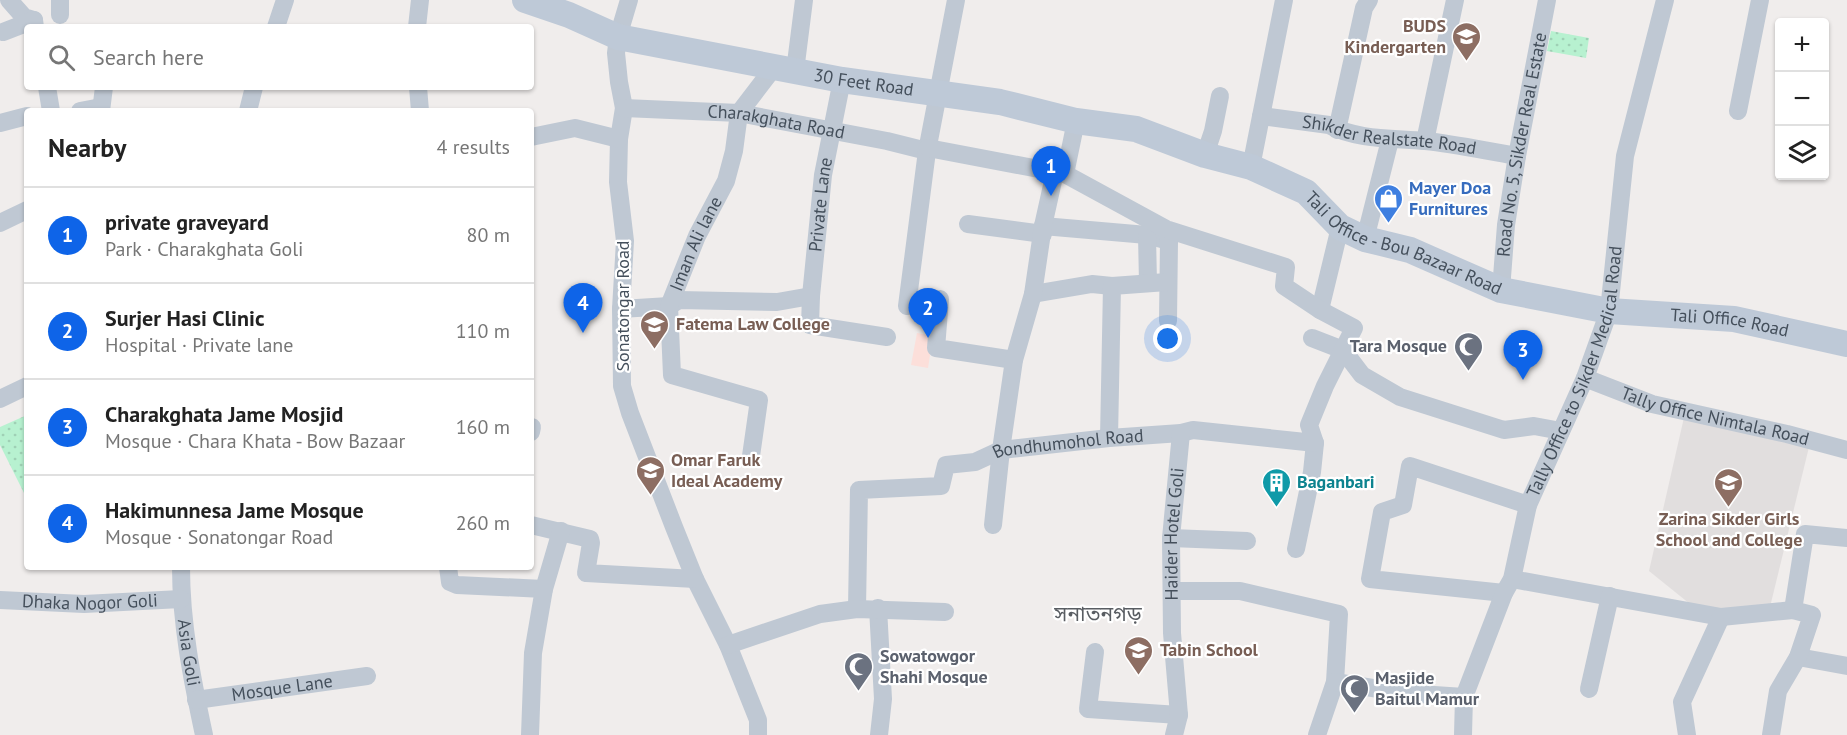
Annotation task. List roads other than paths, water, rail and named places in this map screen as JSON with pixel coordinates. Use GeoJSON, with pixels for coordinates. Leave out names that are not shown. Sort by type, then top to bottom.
{"type":"FeatureCollection","features":[{"type":"Feature","properties":{"kind":"street"},"geometry":{"type":"LineString","coordinates":[[9,0],[24,17],[34,23]]}},
{"type":"Feature","properties":{"kind":"street"},"geometry":{"type":"LineString","coordinates":[[277,24],[285,0]]}},
{"type":"Feature","properties":{"kind":"street"},"geometry":{"type":"LineString","coordinates":[[417,24],[420,0]]}},
{"type":"Feature","properties":{"kind":"street","name":"30 Feet Road"},"geometry":{"type":"LineString","coordinates":[[525,0],[569,8],[618,37],[842,80],[1000,102],[1076,121],[1136,129],[1205,155]]}},
{"type":"Feature","properties":{"kind":"street","name":"Sonatongar Road"},"geometry":{"type":"LineString","coordinates":[[629,0],[618,37],[617,63],[624,108],[619,139],[618,182],[625,241],[621,309],[622,386],[695,579],[728,645],[758,720],[758,735]]}},
{"type":"Feature","properties":{"kind":"street"},"geometry":{"type":"LineString","coordinates":[[739,113],[785,69],[804,0]]}},
{"type":"Feature","properties":{"kind":"street"},"geometry":{"type":"LineString","coordinates":[[906,306],[927,150],[956,0]]}},
{"type":"Feature","properties":{"kind":"street"},"geometry":{"type":"LineString","coordinates":[[1251,167],[1284,0]]}},
{"type":"Feature","properties":{"kind":"street"},"geometry":{"type":"LineString","coordinates":[[1337,130],[1364,8],[1369,0]]}},
{"type":"Feature","properties":{"kind":"street"},"geometry":{"type":"LineString","coordinates":[[1425,141],[1455,0]]}},
{"type":"Feature","properties":{"kind":"street","name":"Road No. 5, Sikder Real Estate"},"geometry":{"type":"LineString","coordinates":[[1501,290],[1506,225],[1547,0]]}},
{"type":"Feature","properties":{"kind":"street","name":"Tally Office to Sikder Medical Road"},"geometry":{"type":"LineString","coordinates":[[1463,735],[1464,697],[1508,586],[1528,505],[1585,378],[1610,311],[1625,156],[1665,0]]}},
{"type":"Feature","properties":{"kind":"street"},"geometry":{"type":"LineString","coordinates":[[1738,111],[1760,0]]}},
{"type":"Feature","properties":{"kind":"street"},"geometry":{"type":"LineString","coordinates":[[3,32],[24,26]]}},
{"type":"Feature","properties":{"kind":"street","name":"Private Lane"},"geometry":{"type":"LineString","coordinates":[[842,80],[823,175],[810,325],[886,337]]}},
{"type":"Feature","properties":{"kind":"street"},"geometry":{"type":"LineString","coordinates":[[47,90],[50,108]]}},
{"type":"Feature","properties":{"kind":"street"},"geometry":{"type":"LineString","coordinates":[[101,108],[104,90]]}},
{"type":"Feature","properties":{"kind":"street"},"geometry":{"type":"LineString","coordinates":[[249,108],[253,90]]}},
{"type":"Feature","properties":{"kind":"street"},"geometry":{"type":"LineString","coordinates":[[418,90],[420,108]]}},
{"type":"Feature","properties":{"kind":"street"},"geometry":{"type":"LineString","coordinates":[[1205,155],[1214,131],[1220,96]]}},
{"type":"Feature","properties":{"kind":"street","name":"Charakghata Road"},"geometry":{"type":"LineString","coordinates":[[624,108],[739,113],[927,150],[1060,173],[1168,235],[1286,267],[1284,286],[1320,310]]}},
{"type":"Feature","properties":{"kind":"street","name":"Iman Ali lane"},"geometry":{"type":"LineString","coordinates":[[739,113],[734,151],[726,182],[697,236],[669,306],[672,375],[759,400],[751,456]]}},
{"type":"Feature","properties":{"kind":"street","name":"Shikder Realstate Road"},"geometry":{"type":"LineString","coordinates":[[1261,116],[1329,125],[1337,130],[1390,140],[1425,141],[1517,156]]}},
{"type":"Feature","properties":{"kind":"street"},"geometry":{"type":"LineString","coordinates":[[0,123],[24,117]]}},
{"type":"Feature","properties":{"kind":"street"},"geometry":{"type":"LineString","coordinates":[[993,525],[1014,360],[1033,294],[1043,230],[1076,121]]}},
{"type":"Feature","properties":{"kind":"street"},"geometry":{"type":"LineString","coordinates":[[534,136],[575,128],[619,139]]}},
{"type":"Feature","properties":{"kind":"street"},"geometry":{"type":"LineString","coordinates":[[1365,239],[1390,140]]}},
{"type":"Feature","properties":{"kind":"street","name":"Tali Office - Bou Bazaar Road"},"geometry":{"type":"LineString","coordinates":[[1205,155],[1251,167],[1306,192],[1340,227],[1365,239],[1410,250],[1501,290],[1610,311]]}},
{"type":"Feature","properties":{"kind":"street"},"geometry":{"type":"LineString","coordinates":[[0,223],[24,211]]}},
{"type":"Feature","properties":{"kind":"street"},"geometry":{"type":"LineString","coordinates":[[968,224],[1043,230],[1168,235],[1168,321]]}},
{"type":"Feature","properties":{"kind":"street"},"geometry":{"type":"LineString","coordinates":[[1296,549],[1312,472],[1315,443],[1309,425],[1354,328],[1320,310],[1340,227]]}},
{"type":"Feature","properties":{"kind":"street"},"geometry":{"type":"LineString","coordinates":[[1148,235],[1148,283]]}},
{"type":"Feature","properties":{"kind":"street"},"geometry":{"type":"LineString","coordinates":[[1033,294],[1092,284],[1167,282]]}},
{"type":"Feature","properties":{"kind":"street"},"geometry":{"type":"LineString","coordinates":[[1109,438],[1119,285]]}},
{"type":"Feature","properties":{"kind":"street"},"geometry":{"type":"LineString","coordinates":[[621,309],[669,306],[679,300],[777,302],[811,296]]}},
{"type":"Feature","properties":{"kind":"street"},"geometry":{"type":"LineString","coordinates":[[940,299],[936,348],[1014,360]]}},
{"type":"Feature","properties":{"kind":"street","name":"Tali Office Road"},"geometry":{"type":"LineString","coordinates":[[1610,311],[1734,319],[1847,344]]}},
{"type":"Feature","properties":{"kind":"street"},"geometry":{"type":"LineString","coordinates":[[1312,338],[1342,350],[1362,375],[1400,397],[1504,430],[1534,426],[1561,431]]}},
{"type":"Feature","properties":{"kind":"street","name":"Tally Office Nimtala Road"},"geometry":{"type":"LineString","coordinates":[[1585,378],[1652,404],[1847,450]]}},
{"type":"Feature","properties":{"kind":"street"},"geometry":{"type":"LineString","coordinates":[[0,399],[24,387]]}},
{"type":"Feature","properties":{"kind":"street","name":"Bondhumohol Road"},"geometry":{"type":"LineString","coordinates":[[857,609],[859,490],[941,486],[945,465],[975,462],[1001,450],[1109,438],[1181,433],[1193,430],[1315,443]]}},
{"type":"Feature","properties":{"kind":"street","name":"Haider Hotel Goli"},"geometry":{"type":"LineString","coordinates":[[1174,735],[1179,715],[1172,633],[1171,538],[1181,433]]}},
{"type":"Feature","properties":{"kind":"street"},"geometry":{"type":"LineString","coordinates":[[1528,505],[1410,466],[1403,505],[1382,512],[1370,579],[1508,586],[1610,596],[1721,617],[1792,610],[1812,615],[1798,657],[1778,691],[1770,735]]}},
{"type":"Feature","properties":{"kind":"street"},"geometry":{"type":"LineString","coordinates":[[534,526],[590,539],[586,573],[695,579]]}},
{"type":"Feature","properties":{"kind":"street"},"geometry":{"type":"LineString","coordinates":[[530,735],[533,653],[544,589],[561,531]]}},
{"type":"Feature","properties":{"kind":"street"},"geometry":{"type":"LineString","coordinates":[[1792,610],[1805,534],[1847,538]]}},
{"type":"Feature","properties":{"kind":"street"},"geometry":{"type":"LineString","coordinates":[[1171,538],[1247,542]]}},
{"type":"Feature","properties":{"kind":"street","name":"Asia Goli"},"geometry":{"type":"LineString","coordinates":[[181,570],[181,599],[187,652],[204,735]]}},
{"type":"Feature","properties":{"kind":"street"},"geometry":{"type":"LineString","coordinates":[[448,570],[450,582],[457,585],[544,589]]}},
{"type":"Feature","properties":{"kind":"street"},"geometry":{"type":"LineString","coordinates":[[1172,591],[1240,591],[1339,614],[1335,682],[1317,735]]}},
{"type":"Feature","properties":{"kind":"street"},"geometry":{"type":"LineString","coordinates":[[1588,688],[1610,596]]}},
{"type":"Feature","properties":{"kind":"street","name":"Dhaka Nogor Goli"},"geometry":{"type":"LineString","coordinates":[[0,600],[84,604],[181,599]]}},
{"type":"Feature","properties":{"kind":"street"},"geometry":{"type":"LineString","coordinates":[[878,608],[883,699],[879,735]]}},
{"type":"Feature","properties":{"kind":"street"},"geometry":{"type":"LineString","coordinates":[[728,645],[820,614],[878,608],[945,612]]}},
{"type":"Feature","properties":{"kind":"street"},"geometry":{"type":"LineString","coordinates":[[1687,735],[1682,702],[1721,617]]}},
{"type":"Feature","properties":{"kind":"street"},"geometry":{"type":"LineString","coordinates":[[1095,652],[1088,709],[1179,715]]}},
{"type":"Feature","properties":{"kind":"street"},"geometry":{"type":"LineString","coordinates":[[1798,657],[1847,666]]}},
{"type":"Feature","properties":{"kind":"street","name":"Mosque Lane"},"geometry":{"type":"LineString","coordinates":[[196,700],[367,676]]}},
{"type":"Feature","properties":{"kind":"street"},"geometry":{"type":"LineString","coordinates":[[1335,682],[1404,693],[1464,697]]}},
{"type":"Feature","properties":{"kind":"place","name":"BUDS Kindergarten"},"geometry":{"type":"Point","coordinates":[1467,62]}},
{"type":"Feature","properties":{"kind":"place","name":"private graveyard"},"geometry":{"type":"Point","coordinates":[1051,196]}},
{"type":"Feature","properties":{"kind":"place","name":"Mayer Doa Furnitures"},"geometry":{"type":"Point","coordinates":[1388,224]}},
{"type":"Feature","properties":{"kind":"place","name":"Hakimunnesa Jame Mosque"},"geometry":{"type":"Point","coordinates":[583,333]}},
{"type":"Feature","properties":{"kind":"place","name":"Surjer Hasi Clinic"},"geometry":{"type":"Point","coordinates":[928,338]}},
{"type":"Feature","properties":{"kind":"place","name":"Fatema Law College"},"geometry":{"type":"Point","coordinates":[655,350]}},
{"type":"Feature","properties":{"kind":"place","name":"Tara Mosque"},"geometry":{"type":"Point","coordinates":[1468,372]}},
{"type":"Feature","properties":{"kind":"place","name":"Charakghata Jame Mosjid"},"geometry":{"type":"Point","coordinates":[1523,380]}},
{"type":"Feature","properties":{"kind":"place","name":"Omar Faruk Ideal Academy"},"geometry":{"type":"Point","coordinates":[650,496]}},
{"type":"Feature","properties":{"kind":"place","name":"Baganbari"},"geometry":{"type":"Point","coordinates":[1276,508]}},
{"type":"Feature","properties":{"kind":"place","name":"Zarina Sikder Girls School and College"},"geometry":{"type":"Point","coordinates":[1729,508]}},
{"type":"Feature","properties":{"kind":"place","name":"Tabin School"},"geometry":{"type":"Point","coordinates":[1139,676]}},
{"type":"Feature","properties":{"kind":"place","name":"Sowatowgor Shahi Mosque"},"geometry":{"type":"Point","coordinates":[859,692]}},
{"type":"Feature","properties":{"kind":"place","name":"Masjide Baitul Mamur"},"geometry":{"type":"Point","coordinates":[1354,714]}},
{"type":"Feature","properties":{"kind":"district","name":"সনাতনগড়"},"geometry":{"type":"Point","coordinates":[1098,614]}}]}
